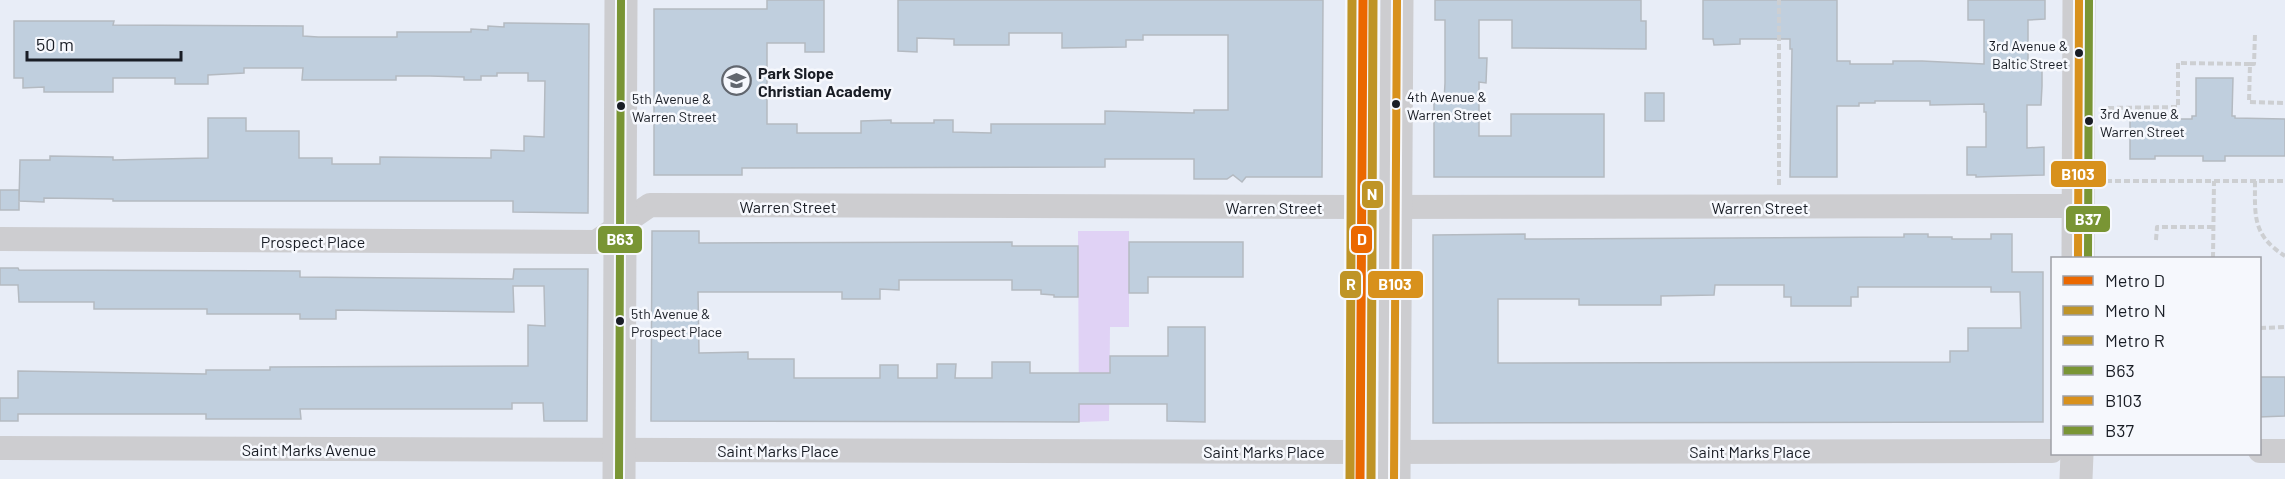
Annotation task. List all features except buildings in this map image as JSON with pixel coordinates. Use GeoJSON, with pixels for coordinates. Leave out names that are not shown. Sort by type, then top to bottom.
{"type":"FeatureCollection","features":[{"type":"Feature","properties":{"kind":"main road"},"geometry":{"type":"LineString","coordinates":[[619,465],[621,0]]}},
{"type":"Feature","properties":{"kind":"main road"},"geometry":{"type":"LineString","coordinates":[[1360,465],[1362,0]]}},
{"type":"Feature","properties":{"kind":"main road"},"geometry":{"type":"LineString","coordinates":[[1394,465],[1397,0]]}},
{"type":"Feature","properties":{"kind":"main road"},"geometry":{"type":"LineString","coordinates":[[2078,257],[2079,0]]}},
{"type":"Feature","properties":{"kind":"main road"},"geometry":{"type":"LineString","coordinates":[[2076,479],[2077,455]]}},
{"type":"Feature","properties":{"kind":"street","name":"Warren Street"},"geometry":{"type":"LineString","coordinates":[[620,224],[650,205],[2078,206]]}},
{"type":"Feature","properties":{"kind":"street","name":"Prospect Place"},"geometry":{"type":"LineString","coordinates":[[0,239],[596,242],[620,224]]}},
{"type":"Feature","properties":{"kind":"street","name":"Saint Marks Avenue"},"geometry":{"type":"LineString","coordinates":[[0,448],[619,465]]}},
{"type":"Feature","properties":{"kind":"street","name":"Saint Marks Place"},"geometry":{"type":"LineString","coordinates":[[619,465],[1394,465],[2051,451]]}},
{"type":"Feature","properties":{"kind":"street"},"geometry":{"type":"LineString","coordinates":[[2261,451],[2285,451]]}},
{"type":"Feature","properties":{"kind":"path"},"geometry":{"type":"LineString","coordinates":[[1779,0],[1779,185]]}},
{"type":"Feature","properties":{"kind":"path"},"geometry":{"type":"LineString","coordinates":[[2108,108],[2178,107],[2178,63],[2254,63],[2255,34]]}},
{"type":"Feature","properties":{"kind":"path"},"geometry":{"type":"LineString","coordinates":[[2250,64],[2249,102],[2285,102]]}},
{"type":"Feature","properties":{"kind":"path"},"geometry":{"type":"LineString","coordinates":[[2106,181],[2285,181]]}},
{"type":"Feature","properties":{"kind":"path"},"geometry":{"type":"LineString","coordinates":[[2213,257],[2214,181]]}},
{"type":"Feature","properties":{"kind":"path"},"geometry":{"type":"LineString","coordinates":[[2255,181],[2255,220],[2258,230],[2285,256]]}},
{"type":"Feature","properties":{"kind":"path"},"geometry":{"type":"LineString","coordinates":[[2156,240],[2157,227],[2213,227]]}},
{"type":"Feature","properties":{"kind":"path"},"geometry":{"type":"LineString","coordinates":[[2261,327],[2285,327]]}},
{"type":"Feature","properties":{"kind":"shaded area"},"geometry":{"type":"Polygon","coordinates":[[[1078,231],[1129,231],[1129,327],[1110,327],[1109,421],[1079,422],[1078,231]]]}},
{"type":"Feature","properties":{"kind":"metro line","name":"R"},"geometry":{"type":"LineString","coordinates":[[1350,479],[1352,0]]}},
{"type":"Feature","properties":{"kind":"metro line","name":"D"},"geometry":{"type":"LineString","coordinates":[[1360,479],[1363,0]]}},
{"type":"Feature","properties":{"kind":"metro line","name":"N"},"geometry":{"type":"LineString","coordinates":[[1371,479],[1373,0]]}},
{"type":"Feature","properties":{"kind":"transit line","name":"B63"},"geometry":{"type":"LineString","coordinates":[[619,479],[621,0]]}},
{"type":"Feature","properties":{"kind":"transit line","name":"B103"},"geometry":{"type":"LineString","coordinates":[[1394,479],[1397,0]]}},
{"type":"Feature","properties":{"kind":"transit line","name":"B103"},"geometry":{"type":"LineString","coordinates":[[2078,257],[2079,0]]}},
{"type":"Feature","properties":{"kind":"transit line","name":"B37"},"geometry":{"type":"LineString","coordinates":[[2088,257],[2089,0]]}},
{"type":"Feature","properties":{"kind":"place","name":"3rd Avenue & Baltic Street"},"geometry":{"type":"Point","coordinates":[2079,53]}},
{"type":"Feature","properties":{"kind":"place","name":"Park Slope Christian Academy"},"geometry":{"type":"Point","coordinates":[737,81]}},
{"type":"Feature","properties":{"kind":"place","name":"4th Avenue & Warren Street"},"geometry":{"type":"Point","coordinates":[1396,104]}},
{"type":"Feature","properties":{"kind":"place","name":"5th Avenue & Warren Street"},"geometry":{"type":"Point","coordinates":[621,106]}},
{"type":"Feature","properties":{"kind":"place","name":"3rd Avenue & Warren Street"},"geometry":{"type":"Point","coordinates":[2089,121]}},
{"type":"Feature","properties":{"kind":"place","name":"5th Avenue & Prospect Place"},"geometry":{"type":"Point","coordinates":[620,321]}}]}
